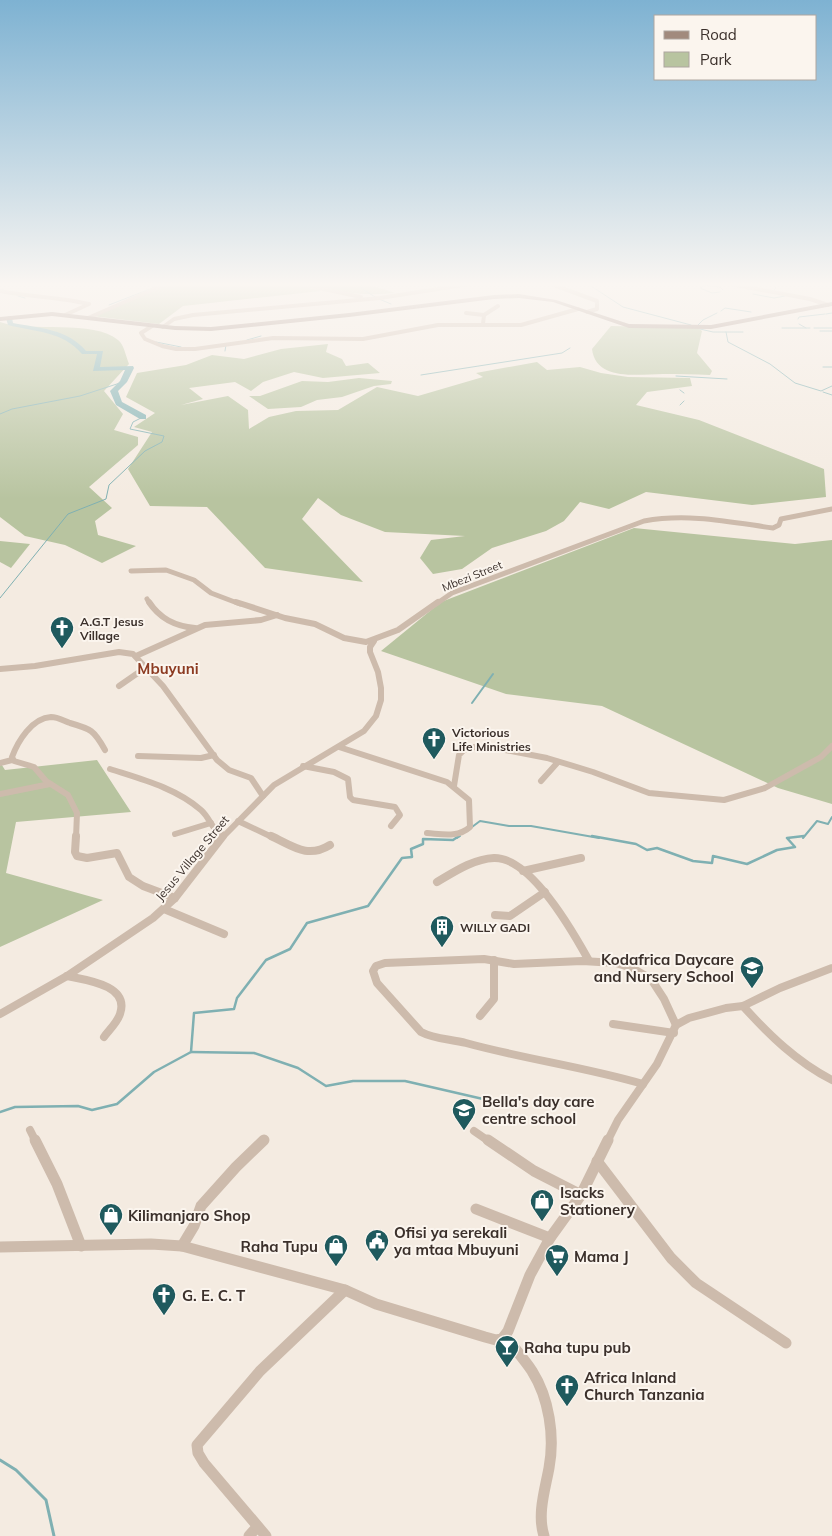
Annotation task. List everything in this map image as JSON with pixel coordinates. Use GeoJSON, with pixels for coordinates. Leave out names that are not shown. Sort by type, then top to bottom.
{"type":"FeatureCollection","features":[{"type":"Feature","properties":{"kind":"street","name":"Mbezi Street"},"geometry":{"type":"LineString","coordinates":[[131,570],[166,570],[194,580],[217,596],[277,615],[315,624],[344,638],[366,642],[374,641],[398,630],[452,593],[644,521],[677,517],[773,528],[779,526],[781,520],[832,509]]}},
{"type":"Feature","properties":{"kind":"street"},"geometry":{"type":"LineString","coordinates":[[146,599],[154,612],[167,622],[182,627],[197,628]]}},
{"type":"Feature","properties":{"kind":"street"},"geometry":{"type":"LineString","coordinates":[[0,669],[35,666],[119,652],[136,656],[197,628],[215,623],[267,619],[277,615]]}},
{"type":"Feature","properties":{"kind":"street","name":"Jesus Village Street"},"geometry":{"type":"LineString","coordinates":[[0,1014],[67,976],[164,909],[175,898],[224,835],[274,786],[302,766],[339,747],[364,730],[376,716],[381,700],[382,688],[370,652],[370,647],[374,641]]}},
{"type":"Feature","properties":{"kind":"street"},"geometry":{"type":"LineString","coordinates":[[136,656],[163,686],[217,760],[229,770],[251,778],[263,796]]}},
{"type":"Feature","properties":{"kind":"street"},"geometry":{"type":"LineString","coordinates":[[118,686],[145,668]]}},
{"type":"Feature","properties":{"kind":"street"},"geometry":{"type":"LineString","coordinates":[[12,760],[14,748],[26,732],[42,719],[51,717],[87,727],[98,735],[104,750]]}},
{"type":"Feature","properties":{"kind":"street"},"geometry":{"type":"LineString","coordinates":[[454,786],[460,755],[464,750],[472,747],[533,754],[592,772],[649,793],[724,800],[765,788],[821,757],[832,746]]}},
{"type":"Feature","properties":{"kind":"street"},"geometry":{"type":"LineString","coordinates":[[339,747],[424,774],[454,786],[469,800],[470,827],[459,835],[427,833]]}},
{"type":"Feature","properties":{"kind":"street"},"geometry":{"type":"LineString","coordinates":[[138,756],[201,758],[214,755]]}},
{"type":"Feature","properties":{"kind":"street"},"geometry":{"type":"LineString","coordinates":[[0,764],[12,760],[34,767],[50,784],[68,795],[77,809],[75,852],[77,856],[86,858],[116,853],[129,877],[143,886],[175,898]]}},
{"type":"Feature","properties":{"kind":"street"},"geometry":{"type":"LineString","coordinates":[[541,781],[558,762]]}},
{"type":"Feature","properties":{"kind":"street"},"geometry":{"type":"LineString","coordinates":[[302,766],[334,772],[346,777],[349,782],[350,797],[353,800],[395,807],[400,815],[391,826]]}},
{"type":"Feature","properties":{"kind":"street"},"geometry":{"type":"LineString","coordinates":[[110,769],[167,789],[202,811],[216,832],[224,835]]}},
{"type":"Feature","properties":{"kind":"street"},"geometry":{"type":"LineString","coordinates":[[0,794],[50,784]]}},
{"type":"Feature","properties":{"kind":"street"},"geometry":{"type":"LineString","coordinates":[[238,821],[305,852],[320,851],[330,845]]}},
{"type":"Feature","properties":{"kind":"street"},"geometry":{"type":"LineString","coordinates":[[175,834],[210,823]]}},
{"type":"Feature","properties":{"kind":"street"},"geometry":{"type":"LineString","coordinates":[[523,871],[581,858]]}},
{"type":"Feature","properties":{"kind":"street"},"geometry":{"type":"LineString","coordinates":[[437,882],[464,866],[491,859],[508,860],[523,871],[544,892],[569,923],[588,959]]}},
{"type":"Feature","properties":{"kind":"street"},"geometry":{"type":"LineString","coordinates":[[496,915],[510,916],[544,892]]}},
{"type":"Feature","properties":{"kind":"street"},"geometry":{"type":"LineString","coordinates":[[164,909],[224,934]]}},
{"type":"Feature","properties":{"kind":"street"},"geometry":{"type":"LineString","coordinates":[[643,1084],[616,1076],[542,1063],[453,1040],[428,1036],[421,1032],[373,976],[374,969],[385,963],[488,959],[521,964],[588,959],[630,968],[649,976],[655,982],[675,1029]]}},
{"type":"Feature","properties":{"kind":"street"},"geometry":{"type":"LineString","coordinates":[[480,1016],[494,999],[494,960]]}},
{"type":"Feature","properties":{"kind":"street"},"geometry":{"type":"LineString","coordinates":[[0,1247],[151,1244],[182,1246],[344,1290],[376,1304],[496,1340],[506,1336],[530,1275],[550,1238],[581,1195],[618,1120],[643,1084],[675,1029],[689,1018],[726,1008],[743,1006],[780,988],[832,968]]}},
{"type":"Feature","properties":{"kind":"street"},"geometry":{"type":"LineString","coordinates":[[67,976],[100,983],[113,989],[119,996],[121,1013],[104,1037]]}},
{"type":"Feature","properties":{"kind":"street"},"geometry":{"type":"LineString","coordinates":[[743,1006],[796,1057],[810,1068],[832,1080]]}},
{"type":"Feature","properties":{"kind":"street"},"geometry":{"type":"LineString","coordinates":[[613,1024],[675,1029]]}},
{"type":"Feature","properties":{"kind":"street"},"geometry":{"type":"LineString","coordinates":[[30,1130],[57,1184],[80,1246]]}},
{"type":"Feature","properties":{"kind":"street"},"geometry":{"type":"LineString","coordinates":[[474,1132],[534,1171],[581,1195]]}},
{"type":"Feature","properties":{"kind":"street"},"geometry":{"type":"LineString","coordinates":[[182,1246],[194,1226],[201,1206],[236,1166],[264,1140]]}},
{"type":"Feature","properties":{"kind":"street"},"geometry":{"type":"LineString","coordinates":[[597,1161],[671,1258],[696,1283],[786,1343]]}},
{"type":"Feature","properties":{"kind":"street"},"geometry":{"type":"LineString","coordinates":[[476,1208],[550,1238]]}},
{"type":"Feature","properties":{"kind":"street"},"geometry":{"type":"LineString","coordinates":[[257,1533],[204,1463],[198,1453],[197,1445],[260,1371],[344,1290]]}},
{"type":"Feature","properties":{"kind":"street"},"geometry":{"type":"LineString","coordinates":[[506,1336],[535,1377],[547,1414],[551,1453],[542,1516],[542,1532],[544,1536]]}},
{"type":"Feature","properties":{"kind":"green space"},"geometry":{"type":"Polygon","coordinates":[[[0,356],[126,356],[129,364],[104,391],[123,414],[114,430],[138,437],[138,445],[89,487],[112,508],[95,521],[98,535],[136,546],[102,563],[65,545],[25,536],[0,517],[0,356]]]}},
{"type":"Feature","properties":{"kind":"green space"},"geometry":{"type":"Polygon","coordinates":[[[210,356],[244,359],[256,356],[334,356],[342,359],[346,366],[368,363],[380,373],[323,378],[294,372],[263,382],[251,391],[235,382],[189,388],[203,399],[181,405],[228,396],[248,410],[249,429],[269,417],[296,411],[338,410],[377,387],[418,396],[483,377],[476,373],[537,362],[547,370],[580,367],[601,373],[628,377],[690,378],[692,386],[647,392],[636,405],[699,420],[824,469],[826,497],[752,505],[646,492],[609,509],[580,502],[564,521],[546,531],[492,548],[462,569],[433,574],[420,558],[431,540],[465,536],[385,532],[341,515],[318,498],[302,519],[363,582],[265,568],[207,507],[150,506],[128,469],[152,432],[134,427],[155,413],[126,397],[137,373],[186,365],[210,356]]]}},
{"type":"Feature","properties":{"kind":"green space"},"geometry":{"type":"Polygon","coordinates":[[[594,356],[699,356],[712,371],[710,375],[620,374],[601,367],[594,356]]]}},
{"type":"Feature","properties":{"kind":"green space"},"geometry":{"type":"Polygon","coordinates":[[[359,378],[392,381],[391,384],[374,386],[342,397],[317,400],[301,407],[268,409],[249,396],[260,396],[302,381],[328,382],[359,378]]]}},
{"type":"Feature","properties":{"kind":"green space"},"geometry":{"type":"Polygon","coordinates":[[[634,528],[795,544],[832,540],[832,804],[778,788],[602,706],[506,694],[381,651],[441,602],[634,528]]]}},
{"type":"Feature","properties":{"kind":"green space"},"geometry":{"type":"Polygon","coordinates":[[[0,541],[30,544],[11,568],[0,562],[0,541]]]}},
{"type":"Feature","properties":{"kind":"green space"},"geometry":{"type":"Polygon","coordinates":[[[97,760],[131,812],[16,822],[6,873],[103,900],[0,947],[0,762],[5,770],[97,760]]]}},
{"type":"Feature","properties":{"kind":"waterway"},"geometry":{"type":"LineString","coordinates":[[100,356],[96,369],[130,368],[123,382],[114,391],[119,403],[143,417]]}},
{"type":"Feature","properties":{"kind":"waterway"},"geometry":{"type":"LineString","coordinates":[[421,375],[545,356]]}},
{"type":"Feature","properties":{"kind":"waterway"},"geometry":{"type":"LineString","coordinates":[[754,356],[770,364],[795,383],[821,391],[832,386]]}},
{"type":"Feature","properties":{"kind":"waterway"},"geometry":{"type":"LineString","coordinates":[[823,367],[832,367]]}},
{"type":"Feature","properties":{"kind":"waterway"},"geometry":{"type":"LineString","coordinates":[[676,376],[727,379]]}},
{"type":"Feature","properties":{"kind":"waterway"},"geometry":{"type":"LineString","coordinates":[[0,414],[12,409],[80,396],[123,382]]}},
{"type":"Feature","properties":{"kind":"waterway"},"geometry":{"type":"LineString","coordinates":[[680,390],[684,393]]}},
{"type":"Feature","properties":{"kind":"waterway"},"geometry":{"type":"LineString","coordinates":[[823,392],[832,395]]}},
{"type":"Feature","properties":{"kind":"waterway"},"geometry":{"type":"LineString","coordinates":[[680,405],[684,401]]}},
{"type":"Feature","properties":{"kind":"waterway"},"geometry":{"type":"LineString","coordinates":[[0,598],[68,514],[106,499],[109,485],[145,451],[162,442],[164,436],[130,429],[133,422],[143,417]]}},
{"type":"Feature","properties":{"kind":"waterway"},"geometry":{"type":"LineString","coordinates":[[472,703],[493,674]]}},
{"type":"Feature","properties":{"kind":"waterway"},"geometry":{"type":"LineString","coordinates":[[803,838],[817,821],[828,824],[832,817]]}},
{"type":"Feature","properties":{"kind":"waterway"},"geometry":{"type":"LineString","coordinates":[[472,827],[480,821],[509,826],[531,826],[599,838]]}},
{"type":"Feature","properties":{"kind":"waterway"},"geometry":{"type":"LineString","coordinates":[[191,1052],[194,1013],[234,1009],[237,998],[266,960],[290,949],[307,923],[368,906],[402,858],[412,857],[411,849],[423,844],[423,839],[453,840],[459,836]]}},
{"type":"Feature","properties":{"kind":"waterway"},"geometry":{"type":"LineString","coordinates":[[592,836],[636,844],[647,850],[657,848],[693,861],[712,863],[713,856],[747,864],[777,850],[795,847],[787,838],[804,836]]}},
{"type":"Feature","properties":{"kind":"waterway"},"geometry":{"type":"LineString","coordinates":[[0,1112],[15,1107],[78,1106],[92,1110],[117,1104],[154,1072],[191,1052]]}},
{"type":"Feature","properties":{"kind":"waterway"},"geometry":{"type":"LineString","coordinates":[[191,1052],[254,1053],[298,1068],[326,1086],[353,1081],[405,1081],[496,1102]]}},
{"type":"Feature","properties":{"kind":"waterway"},"geometry":{"type":"LineString","coordinates":[[0,1460],[16,1470],[46,1500],[54,1536]]}},
{"type":"Feature","properties":{"kind":"place","name":"A.G.T Jesus Village"},"geometry":{"type":"Point","coordinates":[62,649]}},
{"type":"Feature","properties":{"kind":"place","name":"Victorious Life Ministries"},"geometry":{"type":"Point","coordinates":[434,760]}},
{"type":"Feature","properties":{"kind":"place","name":"WILLY GADI"},"geometry":{"type":"Point","coordinates":[442,948]}},
{"type":"Feature","properties":{"kind":"place","name":"Kodafrica Daycare and Nursery School"},"geometry":{"type":"Point","coordinates":[752,989]}},
{"type":"Feature","properties":{"kind":"place","name":"Bella's day care centre school"},"geometry":{"type":"Point","coordinates":[464,1131]}},
{"type":"Feature","properties":{"kind":"place","name":"Isacks Stationery"},"geometry":{"type":"Point","coordinates":[542,1222]}},
{"type":"Feature","properties":{"kind":"place","name":"Kilimanjaro Shop"},"geometry":{"type":"Point","coordinates":[111,1236]}},
{"type":"Feature","properties":{"kind":"place","name":"Ofisi ya serekali ya mtaa Mbuyuni"},"geometry":{"type":"Point","coordinates":[377,1262]}},
{"type":"Feature","properties":{"kind":"place","name":"Raha Tupu"},"geometry":{"type":"Point","coordinates":[336,1267]}},
{"type":"Feature","properties":{"kind":"place","name":"Mama J"},"geometry":{"type":"Point","coordinates":[557,1277]}},
{"type":"Feature","properties":{"kind":"place","name":"G. E. C. T"},"geometry":{"type":"Point","coordinates":[164,1316]}},
{"type":"Feature","properties":{"kind":"place","name":"Raha tupu pub"},"geometry":{"type":"Point","coordinates":[507,1368]}},
{"type":"Feature","properties":{"kind":"place","name":"Africa Inland Church Tanzania"},"geometry":{"type":"Point","coordinates":[567,1407]}},
{"type":"Feature","properties":{"kind":"district","name":"Mbuyuni"},"geometry":{"type":"Point","coordinates":[168,668]}}]}
